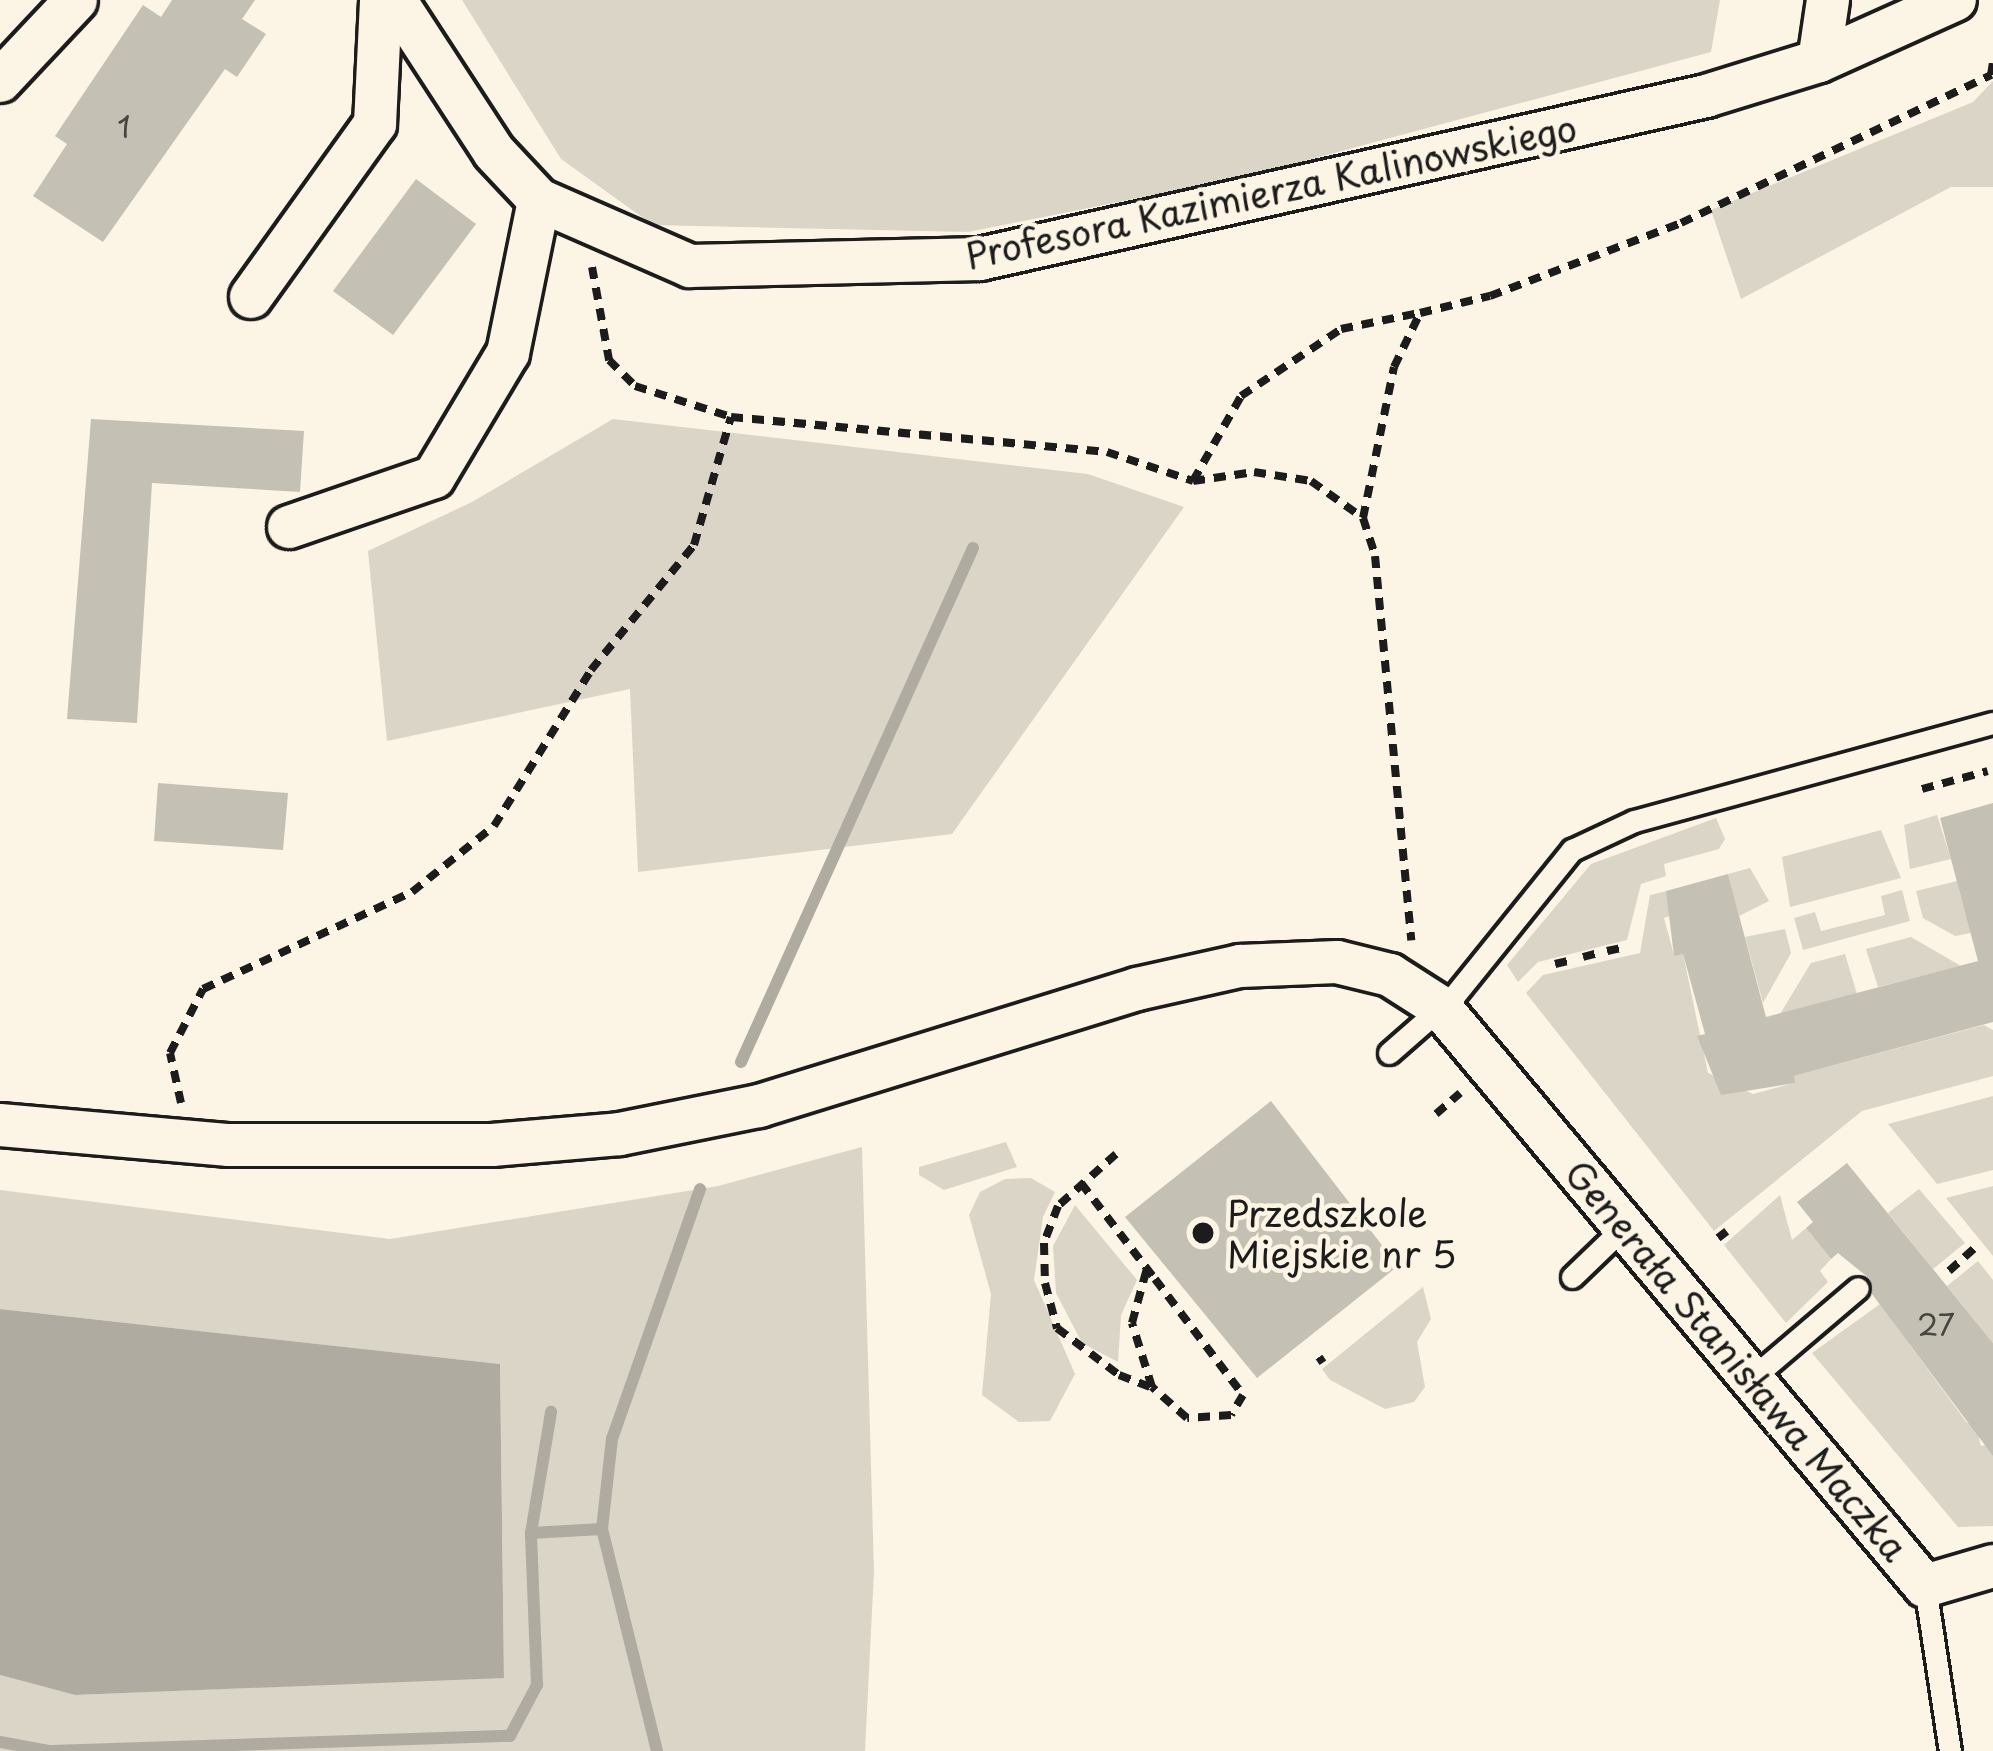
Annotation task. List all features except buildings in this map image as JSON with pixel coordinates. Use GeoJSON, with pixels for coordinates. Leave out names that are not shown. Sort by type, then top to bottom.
{"type":"FeatureCollection","features":[{"type":"Feature","properties":{"kind":"street"},"geometry":{"type":"LineString","coordinates":[[0,81],[76,0]]}},
{"type":"Feature","properties":{"kind":"street"},"geometry":{"type":"LineString","coordinates":[[251,296],[375,124],[381,0]]}},
{"type":"Feature","properties":{"kind":"street","name":"Profesora Kazimierza Kalinowskiego"},"geometry":{"type":"LineString","coordinates":[[395,0],[494,152],[539,200],[602,232],[690,266],[980,259],[1706,96],[1819,61],[1955,0]]}},
{"type":"Feature","properties":{"kind":"street"},"geometry":{"type":"LineString","coordinates":[[1819,61],[1828,0]]}},
{"type":"Feature","properties":{"kind":"street"},"geometry":{"type":"LineString","coordinates":[[289,527],[434,477],[508,353],[539,200]]}},
{"type":"Feature","properties":{"kind":"street","name":"Generała Stanisława Maczka"},"geometry":{"type":"LineString","coordinates":[[0,1125],[229,1145],[492,1145],[620,1134],[759,1106],[1137,989],[1240,966],[1337,962],[1390,975],[1440,1007],[1925,1586]]}},
{"type":"Feature","properties":{"kind":"street"},"geometry":{"type":"LineString","coordinates":[[1925,1586],[1993,1566]]}},
{"type":"Feature","properties":{"kind":"lane"},"geometry":{"type":"LineString","coordinates":[[1389,1053],[1440,1007],[1572,850],[1634,821],[1993,723]]}},
{"type":"Feature","properties":{"kind":"lane"},"geometry":{"type":"LineString","coordinates":[[1572,1277],[1623,1228]]}},
{"type":"Feature","properties":{"kind":"lane"},"geometry":{"type":"LineString","coordinates":[[1750,1379],[1858,1288]]}},
{"type":"Feature","properties":{"kind":"lane","name":"Generała Stanisława Maczka"},"geometry":{"type":"LineString","coordinates":[[1925,1586],[1950,1751]]}},
{"type":"Feature","properties":{"kind":"path"},"geometry":{"type":"LineString","coordinates":[[1193,481],[1240,396],[1341,329],[1490,296],[1682,224],[1992,76],[1993,63]]}},
{"type":"Feature","properties":{"kind":"path"},"geometry":{"type":"LineString","coordinates":[[602,232],[592,269],[609,360],[635,386],[731,417],[1106,452],[1193,481],[1254,472],[1312,481],[1364,518]]}},
{"type":"Feature","properties":{"kind":"path"},"geometry":{"type":"LineString","coordinates":[[1420,313],[1394,368],[1364,518],[1376,556],[1411,943],[1440,1007]]}},
{"type":"Feature","properties":{"kind":"path"},"geometry":{"type":"LineString","coordinates":[[229,1145],[184,1118],[170,1053],[203,989],[412,892],[494,826],[591,670],[694,545],[731,417]]}},
{"type":"Feature","properties":{"kind":"path"},"geometry":{"type":"LineString","coordinates":[[1922,789],[1988,771]]}},
{"type":"Feature","properties":{"kind":"path"},"geometry":{"type":"LineString","coordinates":[[1555,964],[1621,948]]}},
{"type":"Feature","properties":{"kind":"path"},"geometry":{"type":"LineString","coordinates":[[1082,1184],[1243,1395],[1232,1415],[1187,1418],[1152,1387],[1119,1376],[1057,1328],[1044,1243],[1058,1206],[1082,1184],[1116,1154]]}},
{"type":"Feature","properties":{"kind":"path"},"geometry":{"type":"LineString","coordinates":[[1718,1238],[1727,1231]]}},
{"type":"Feature","properties":{"kind":"path"},"geometry":{"type":"LineString","coordinates":[[1949,1271],[1976,1247]]}},
{"type":"Feature","properties":{"kind":"path"},"geometry":{"type":"LineString","coordinates":[[1147,1268],[1132,1323],[1152,1387]]}},
{"type":"Feature","properties":{"kind":"shaded area"},"geometry":{"type":"Polygon","coordinates":[[[462,0],[1720,0],[1711,52],[1245,177],[968,232],[653,225],[561,159],[462,0]]]}},
{"type":"Feature","properties":{"kind":"shaded area"},"geometry":{"type":"Polygon","coordinates":[[[1993,81],[1993,187],[1951,187],[1741,299],[1711,210],[1973,102],[1993,81]]]}},
{"type":"Feature","properties":{"kind":"shaded area"},"geometry":{"type":"Polygon","coordinates":[[[613,419],[1088,474],[1184,507],[952,834],[638,872],[630,689],[387,741],[368,551],[472,502],[613,419]]]}},
{"type":"Feature","properties":{"kind":"shaded area"},"geometry":{"type":"Polygon","coordinates":[[[1937,815],[1951,859],[1910,869],[1904,825],[1937,815]]]}},
{"type":"Feature","properties":{"kind":"shaded area"},"geometry":{"type":"Polygon","coordinates":[[[1716,818],[1725,839],[1719,849],[1664,864],[1666,876],[1641,884],[1627,940],[1538,962],[1518,982],[1507,965],[1591,864],[1716,818]]]}},
{"type":"Feature","properties":{"kind":"shaded area"},"geometry":{"type":"Polygon","coordinates":[[[1881,830],[1901,878],[1790,907],[1782,857],[1881,830]]]}},
{"type":"Feature","properties":{"kind":"shaded area"},"geometry":{"type":"Polygon","coordinates":[[[1750,868],[1769,901],[1739,916],[1728,874],[1750,868]]]}},
{"type":"Feature","properties":{"kind":"shaded area"},"geometry":{"type":"Polygon","coordinates":[[[1957,881],[1971,933],[1955,936],[1923,918],[1916,891],[1957,881]]]}},
{"type":"Feature","properties":{"kind":"shaded area"},"geometry":{"type":"Polygon","coordinates":[[[1902,890],[1910,921],[1803,950],[1794,918],[1815,912],[1821,931],[1885,915],[1881,896],[1902,890]]]}},
{"type":"Feature","properties":{"kind":"shaded area"},"geometry":{"type":"Polygon","coordinates":[[[1667,891],[1673,915],[1664,918],[1674,955],[1683,954],[1708,1073],[1753,1094],[1794,1083],[1794,1076],[1984,1025],[1993,1030],[1993,1076],[1862,1111],[1714,1231],[1526,993],[1543,975],[1640,953],[1650,895],[1667,891]]]}},
{"type":"Feature","properties":{"kind":"shaded area"},"geometry":{"type":"Polygon","coordinates":[[[1785,929],[1791,953],[1763,1003],[1745,937],[1785,929]]]}},
{"type":"Feature","properties":{"kind":"shaded area"},"geometry":{"type":"Polygon","coordinates":[[[1911,937],[1961,966],[1878,987],[1866,949],[1911,937]]]}},
{"type":"Feature","properties":{"kind":"shaded area"},"geometry":{"type":"Polygon","coordinates":[[[1845,954],[1857,994],[1780,1014],[1811,963],[1845,954]]]}},
{"type":"Feature","properties":{"kind":"shaded area"},"geometry":{"type":"Polygon","coordinates":[[[1993,1096],[1993,1170],[1937,1184],[1888,1124],[1993,1096]]]}},
{"type":"Feature","properties":{"kind":"shaded area"},"geometry":{"type":"Polygon","coordinates":[[[1006,1142],[1017,1167],[944,1190],[919,1175],[919,1167],[1006,1142]]]}},
{"type":"Feature","properties":{"kind":"shaded area"},"geometry":{"type":"Polygon","coordinates":[[[862,1147],[874,1571],[865,1751],[0,1751],[0,1675],[75,1695],[504,1677],[500,1364],[0,1309],[0,1190],[390,1239],[718,1186],[862,1147]]]}},
{"type":"Feature","properties":{"kind":"shaded area"},"geometry":{"type":"Polygon","coordinates":[[[1031,1178],[1055,1192],[1043,1217],[1034,1280],[1075,1374],[1050,1421],[1019,1422],[982,1395],[991,1294],[969,1215],[980,1192],[1005,1179],[1031,1178]]]}},
{"type":"Feature","properties":{"kind":"shaded area"},"geometry":{"type":"Polygon","coordinates":[[[1993,1186],[1993,1256],[1946,1198],[1993,1186]]]}},
{"type":"Feature","properties":{"kind":"shaded area"},"geometry":{"type":"Polygon","coordinates":[[[1919,1189],[1965,1243],[1933,1269],[1888,1213],[1919,1189]]]}},
{"type":"Feature","properties":{"kind":"shaded area"},"geometry":{"type":"Polygon","coordinates":[[[1780,1195],[1792,1240],[1806,1228],[1831,1259],[1820,1271],[1828,1282],[1786,1323],[1724,1245],[1780,1195]]]}},
{"type":"Feature","properties":{"kind":"shaded area"},"geometry":{"type":"Polygon","coordinates":[[[1075,1205],[1137,1280],[1121,1315],[1118,1362],[1082,1343],[1056,1293],[1053,1246],[1075,1205]]]}},
{"type":"Feature","properties":{"kind":"shaded area"},"geometry":{"type":"Polygon","coordinates":[[[1978,1261],[1993,1280],[1993,1343],[1947,1286],[1978,1261]]]}},
{"type":"Feature","properties":{"kind":"shaded area"},"geometry":{"type":"Polygon","coordinates":[[[1423,1287],[1431,1319],[1417,1342],[1425,1387],[1414,1402],[1385,1409],[1330,1380],[1322,1369],[1423,1287]]]}},
{"type":"Feature","properties":{"kind":"shaded area"},"geometry":{"type":"Polygon","coordinates":[[[1880,1304],[1967,1423],[1974,1419],[1981,1446],[1993,1444],[1993,1526],[1958,1527],[1812,1353],[1880,1304]]]}},
{"type":"Feature","properties":{"kind":"shaded area"},"geometry":{"type":"Polygon","coordinates":[[[0,1309],[500,1364],[504,1678],[75,1695],[0,1675],[0,1309]]]}},
{"type":"Feature","properties":{"kind":"waterway"},"geometry":{"type":"LineString","coordinates":[[741,1062],[973,548]]}},
{"type":"Feature","properties":{"kind":"waterway"},"geometry":{"type":"LineString","coordinates":[[657,1751],[602,1529],[612,1439],[700,1189]]}},
{"type":"Feature","properties":{"kind":"waterway"},"geometry":{"type":"LineString","coordinates":[[52,1751],[510,1736],[537,1685],[531,1533],[551,1412]]}},
{"type":"Feature","properties":{"kind":"waterway"},"geometry":{"type":"LineString","coordinates":[[531,1533],[602,1529]]}},
{"type":"Feature","properties":{"kind":"waterway"},"geometry":{"type":"LineString","coordinates":[[0,1742],[50,1751]]}},
{"type":"Feature","properties":{"kind":"place","name":"Przedszkole Miejskie nr 5"},"geometry":{"type":"Point","coordinates":[1203,1233]}}]}
